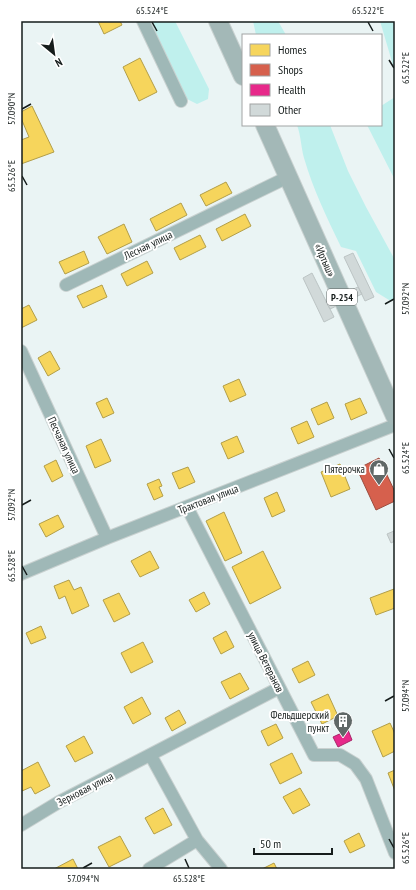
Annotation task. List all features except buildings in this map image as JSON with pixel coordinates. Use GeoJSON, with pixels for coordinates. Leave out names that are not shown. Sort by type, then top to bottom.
{"type":"FeatureCollection","features":[{"type":"Feature","properties":{"kind":"highway"},"geometry":{"type":"LineString","coordinates":[[218,21],[242,74]]}},
{"type":"Feature","properties":{"kind":"highway","name":"«Иртыш»"},"geometry":{"type":"LineString","coordinates":[[265,126],[395,416]]}},
{"type":"Feature","properties":{"kind":"street"},"geometry":{"type":"LineString","coordinates":[[143,21],[181,101]]}},
{"type":"Feature","properties":{"kind":"street","name":"Лесная улица"},"geometry":{"type":"LineString","coordinates":[[66,285],[288,177]]}},
{"type":"Feature","properties":{"kind":"street","name":"Песчаная улица"},"geometry":{"type":"LineString","coordinates":[[21,351],[107,538]]}},
{"type":"Feature","properties":{"kind":"street","name":"Трактовая улица"},"geometry":{"type":"LineString","coordinates":[[21,574],[107,538],[395,425]]}},
{"type":"Feature","properties":{"kind":"street","name":"улица Ветеранов"},"geometry":{"type":"LineString","coordinates":[[187,507],[314,755],[340,756],[355,764],[366,779],[395,852]]}},
{"type":"Feature","properties":{"kind":"street","name":"Зерновая улица"},"geometry":{"type":"LineString","coordinates":[[21,825],[59,802],[151,756],[279,688]]}},
{"type":"Feature","properties":{"kind":"street"},"geometry":{"type":"LineString","coordinates":[[151,756],[197,840],[221,869]]}},
{"type":"Feature","properties":{"kind":"street"},"geometry":{"type":"LineString","coordinates":[[148,869],[197,840]]}},
{"type":"Feature","properties":{"kind":"shaded area"},"geometry":{"type":"Polygon","coordinates":[[[148,21],[175,21],[209,89],[208,99],[197,104],[187,99],[148,21]]]}},
{"type":"Feature","properties":{"kind":"shaded area"},"geometry":{"type":"Polygon","coordinates":[[[253,21],[278,21],[285,34],[256,34],[253,21]]]}},
{"type":"Feature","properties":{"kind":"shaded area"},"geometry":{"type":"Polygon","coordinates":[[[380,21],[395,21],[395,72],[380,21]]]}},
{"type":"Feature","properties":{"kind":"shaded area"},"geometry":{"type":"Polygon","coordinates":[[[395,97],[395,180],[368,126],[382,126],[382,105],[395,97]]]}},
{"type":"Feature","properties":{"kind":"shaded area"},"geometry":{"type":"Polygon","coordinates":[[[297,126],[330,126],[348,171],[395,260],[395,300],[389,300],[376,292],[356,251],[341,247],[312,181],[304,158],[297,126]]]}},
{"type":"Feature","properties":{"kind":"place","name":"Пятерочка"},"geometry":{"type":"Point","coordinates":[379,486]}},
{"type":"Feature","properties":{"kind":"place","name":"Фельдшерский пункт"},"geometry":{"type":"Point","coordinates":[343,738]}}]}
